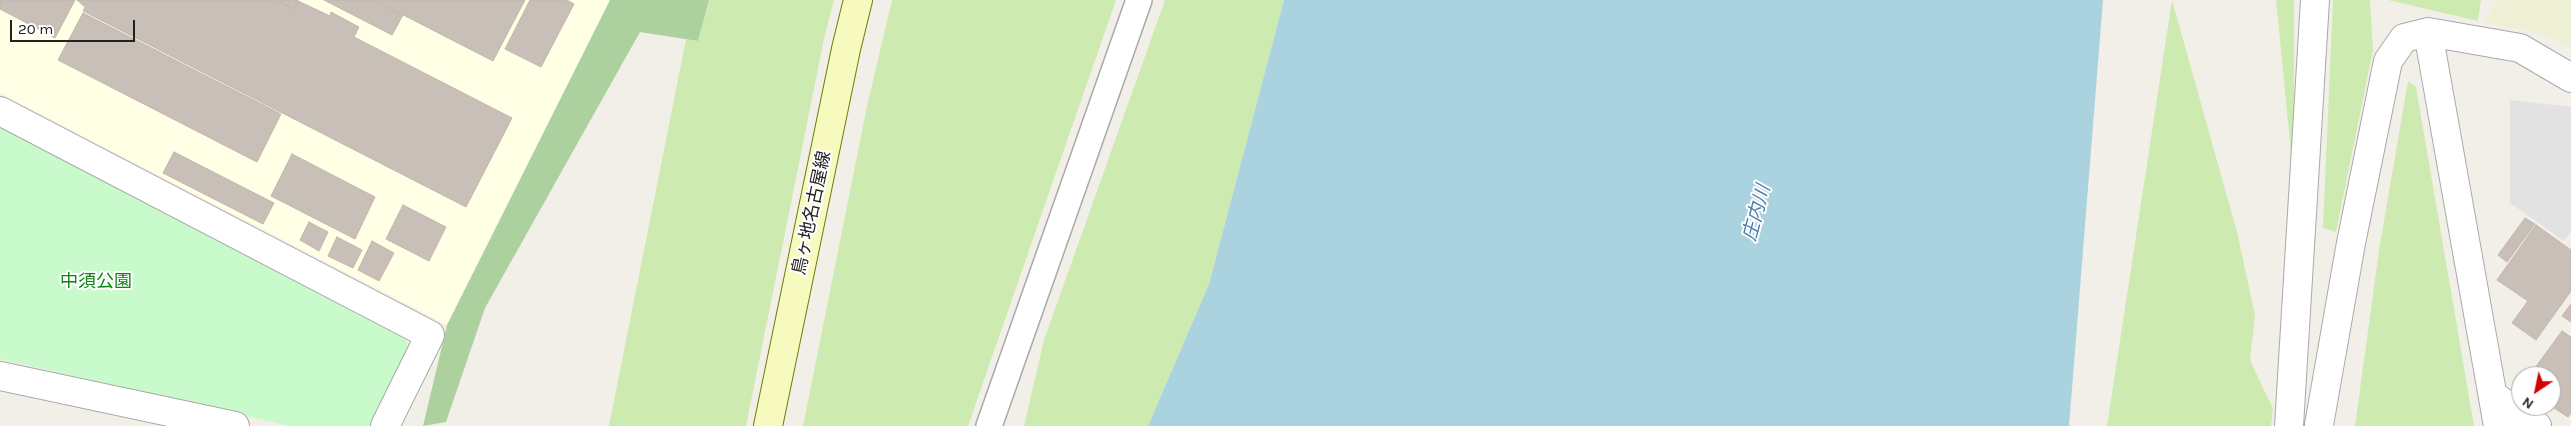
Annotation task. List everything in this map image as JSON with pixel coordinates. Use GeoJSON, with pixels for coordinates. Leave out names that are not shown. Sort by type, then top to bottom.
{"type":"FeatureCollection","features":[{"type":"Feature","properties":{"kind":"main road","name":"鳥ヶ地名古屋線"},"geometry":{"type":"LineString","coordinates":[[768,426],[846,49],[858,0]]}},
{"type":"Feature","properties":{"kind":"street"},"geometry":{"type":"LineString","coordinates":[[2315,0],[2290,423],[2319,426],[2350,243],[2388,61],[2404,38],[2428,32],[2520,48],[2571,78]]}},
{"type":"Feature","properties":{"kind":"street"},"geometry":{"type":"LineString","coordinates":[[2428,32],[2498,426]]}},
{"type":"Feature","properties":{"kind":"street"},"geometry":{"type":"LineString","coordinates":[[0,111],[430,335],[385,426]]}},
{"type":"Feature","properties":{"kind":"street"},"geometry":{"type":"LineString","coordinates":[[0,376],[235,426]]}},
{"type":"Feature","properties":{"kind":"street"},"geometry":{"type":"LineString","coordinates":[[2494,396],[2537,426]]}},
{"type":"Feature","properties":{"kind":"lane"},"geometry":{"type":"LineString","coordinates":[[990,426],[1139,0]]}},
{"type":"Feature","properties":{"kind":"shaded area"},"geometry":{"type":"Polygon","coordinates":[[[0,0],[610,0],[447,325],[0,93],[0,0]]]}},
{"type":"Feature","properties":{"kind":"shaded area"},"geometry":{"type":"Polygon","coordinates":[[[2498,0],[2571,0],[2571,48],[2542,34],[2482,22],[2498,0]]]}},
{"type":"Feature","properties":{"kind":"shaded area"},"geometry":{"type":"Polygon","coordinates":[[[2510,100],[2571,107],[2571,231],[2564,241],[2510,203],[2510,100]]]}},
{"type":"Feature","properties":{"kind":"green space"},"geometry":{"type":"Polygon","coordinates":[[[610,0],[709,0],[698,41],[640,32],[485,308],[446,422],[423,426],[447,325],[610,0]]]}},
{"type":"Feature","properties":{"kind":"green space"},"geometry":{"type":"Polygon","coordinates":[[[709,0],[834,0],[824,39],[746,426],[609,426],[686,39],[698,41],[709,0]]]}},
{"type":"Feature","properties":{"kind":"green space"},"geometry":{"type":"Polygon","coordinates":[[[892,0],[1116,0],[968,426],[803,426],[867,106],[892,0]]]}},
{"type":"Feature","properties":{"kind":"green space"},"geometry":{"type":"Polygon","coordinates":[[[1165,0],[1284,0],[1209,284],[1148,426],[1024,426],[1044,340],[1165,0]]]}},
{"type":"Feature","properties":{"kind":"green space"},"geometry":{"type":"Polygon","coordinates":[[[2172,0],[2237,232],[2255,315],[2250,360],[2273,409],[2271,426],[2107,426],[2172,0]]]}},
{"type":"Feature","properties":{"kind":"green space"},"geometry":{"type":"Polygon","coordinates":[[[2276,0],[2294,0],[2294,183],[2276,0]]]}},
{"type":"Feature","properties":{"kind":"green space"},"geometry":{"type":"Polygon","coordinates":[[[2333,0],[2370,0],[2373,50],[2336,232],[2323,228],[2333,0]]]}},
{"type":"Feature","properties":{"kind":"green space"},"geometry":{"type":"Polygon","coordinates":[[[2388,0],[2481,0],[2478,21],[2388,0]]]}},
{"type":"Feature","properties":{"kind":"green space"},"geometry":{"type":"Polygon","coordinates":[[[2408,81],[2416,87],[2474,426],[2355,426],[2379,250],[2408,81]]]}},
{"type":"Feature","properties":{"kind":"green space","name":"中須公園"},"geometry":{"type":"Polygon","coordinates":[[[0,124],[406,333],[408,360],[376,426],[290,426],[0,359],[0,124]]]}},
{"type":"Feature","properties":{"kind":"water","name":"庄内川"},"geometry":{"type":"Polygon","coordinates":[[[1284,0],[2103,0],[2069,426],[1148,426],[1209,284],[1284,0]]]}},
{"type":"Feature","properties":{"kind":"building"},"geometry":{"type":"Polygon","coordinates":[[[0,0],[75,0],[55,38],[0,9],[0,0]]]}},
{"type":"Feature","properties":{"kind":"building"},"geometry":{"type":"Polygon","coordinates":[[[77,0],[275,0],[294,9],[298,1],[330,16],[331,12],[359,27],[354,37],[512,118],[466,207],[83,11],[85,7],[77,0]]]}},
{"type":"Feature","properties":{"kind":"building"},"geometry":{"type":"Polygon","coordinates":[[[277,0],[298,0],[294,9],[277,0]]]}},
{"type":"Feature","properties":{"kind":"building"},"geometry":{"type":"Polygon","coordinates":[[[324,0],[373,0],[403,15],[392,35],[324,0]]]}},
{"type":"Feature","properties":{"kind":"building"},"geometry":{"type":"Polygon","coordinates":[[[374,0],[525,0],[493,61],[374,0]]]}},
{"type":"Feature","properties":{"kind":"building"},"geometry":{"type":"Polygon","coordinates":[[[530,0],[567,0],[574,4],[541,67],[505,49],[530,0]]]}},
{"type":"Feature","properties":{"kind":"building"},"geometry":{"type":"Polygon","coordinates":[[[83,13],[281,114],[257,162],[58,60],[83,13]]]}},
{"type":"Feature","properties":{"kind":"building"},"geometry":{"type":"Polygon","coordinates":[[[174,152],[274,203],[263,224],[163,173],[174,152]]]}},
{"type":"Feature","properties":{"kind":"building"},"geometry":{"type":"Polygon","coordinates":[[[292,154],[375,197],[355,239],[271,196],[292,154]]]}},
{"type":"Feature","properties":{"kind":"building"},"geometry":{"type":"Polygon","coordinates":[[[403,205],[446,227],[429,261],[386,239],[403,205]]]}},
{"type":"Feature","properties":{"kind":"building"},"geometry":{"type":"Polygon","coordinates":[[[2525,218],[2535,224],[2507,262],[2498,255],[2525,218]]]}},
{"type":"Feature","properties":{"kind":"building"},"geometry":{"type":"Polygon","coordinates":[[[309,222],[328,232],[319,251],[300,240],[309,222]]]}},
{"type":"Feature","properties":{"kind":"building"},"geometry":{"type":"Polygon","coordinates":[[[2536,225],[2571,250],[2571,291],[2536,340],[2512,323],[2528,301],[2497,280],[2536,225]]]}},
{"type":"Feature","properties":{"kind":"building"},"geometry":{"type":"Polygon","coordinates":[[[337,237],[362,250],[353,268],[328,256],[337,237]]]}},
{"type":"Feature","properties":{"kind":"building"},"geometry":{"type":"Polygon","coordinates":[[[372,241],[394,253],[379,281],[358,270],[372,241]]]}},
{"type":"Feature","properties":{"kind":"building"},"geometry":{"type":"Polygon","coordinates":[[[2571,304],[2571,322],[2562,316],[2571,304]]]}},
{"type":"Feature","properties":{"kind":"building"},"geometry":{"type":"Polygon","coordinates":[[[2562,331],[2571,337],[2571,413],[2568,417],[2561,412],[2561,366],[2536,366],[2562,331]]]}}]}
